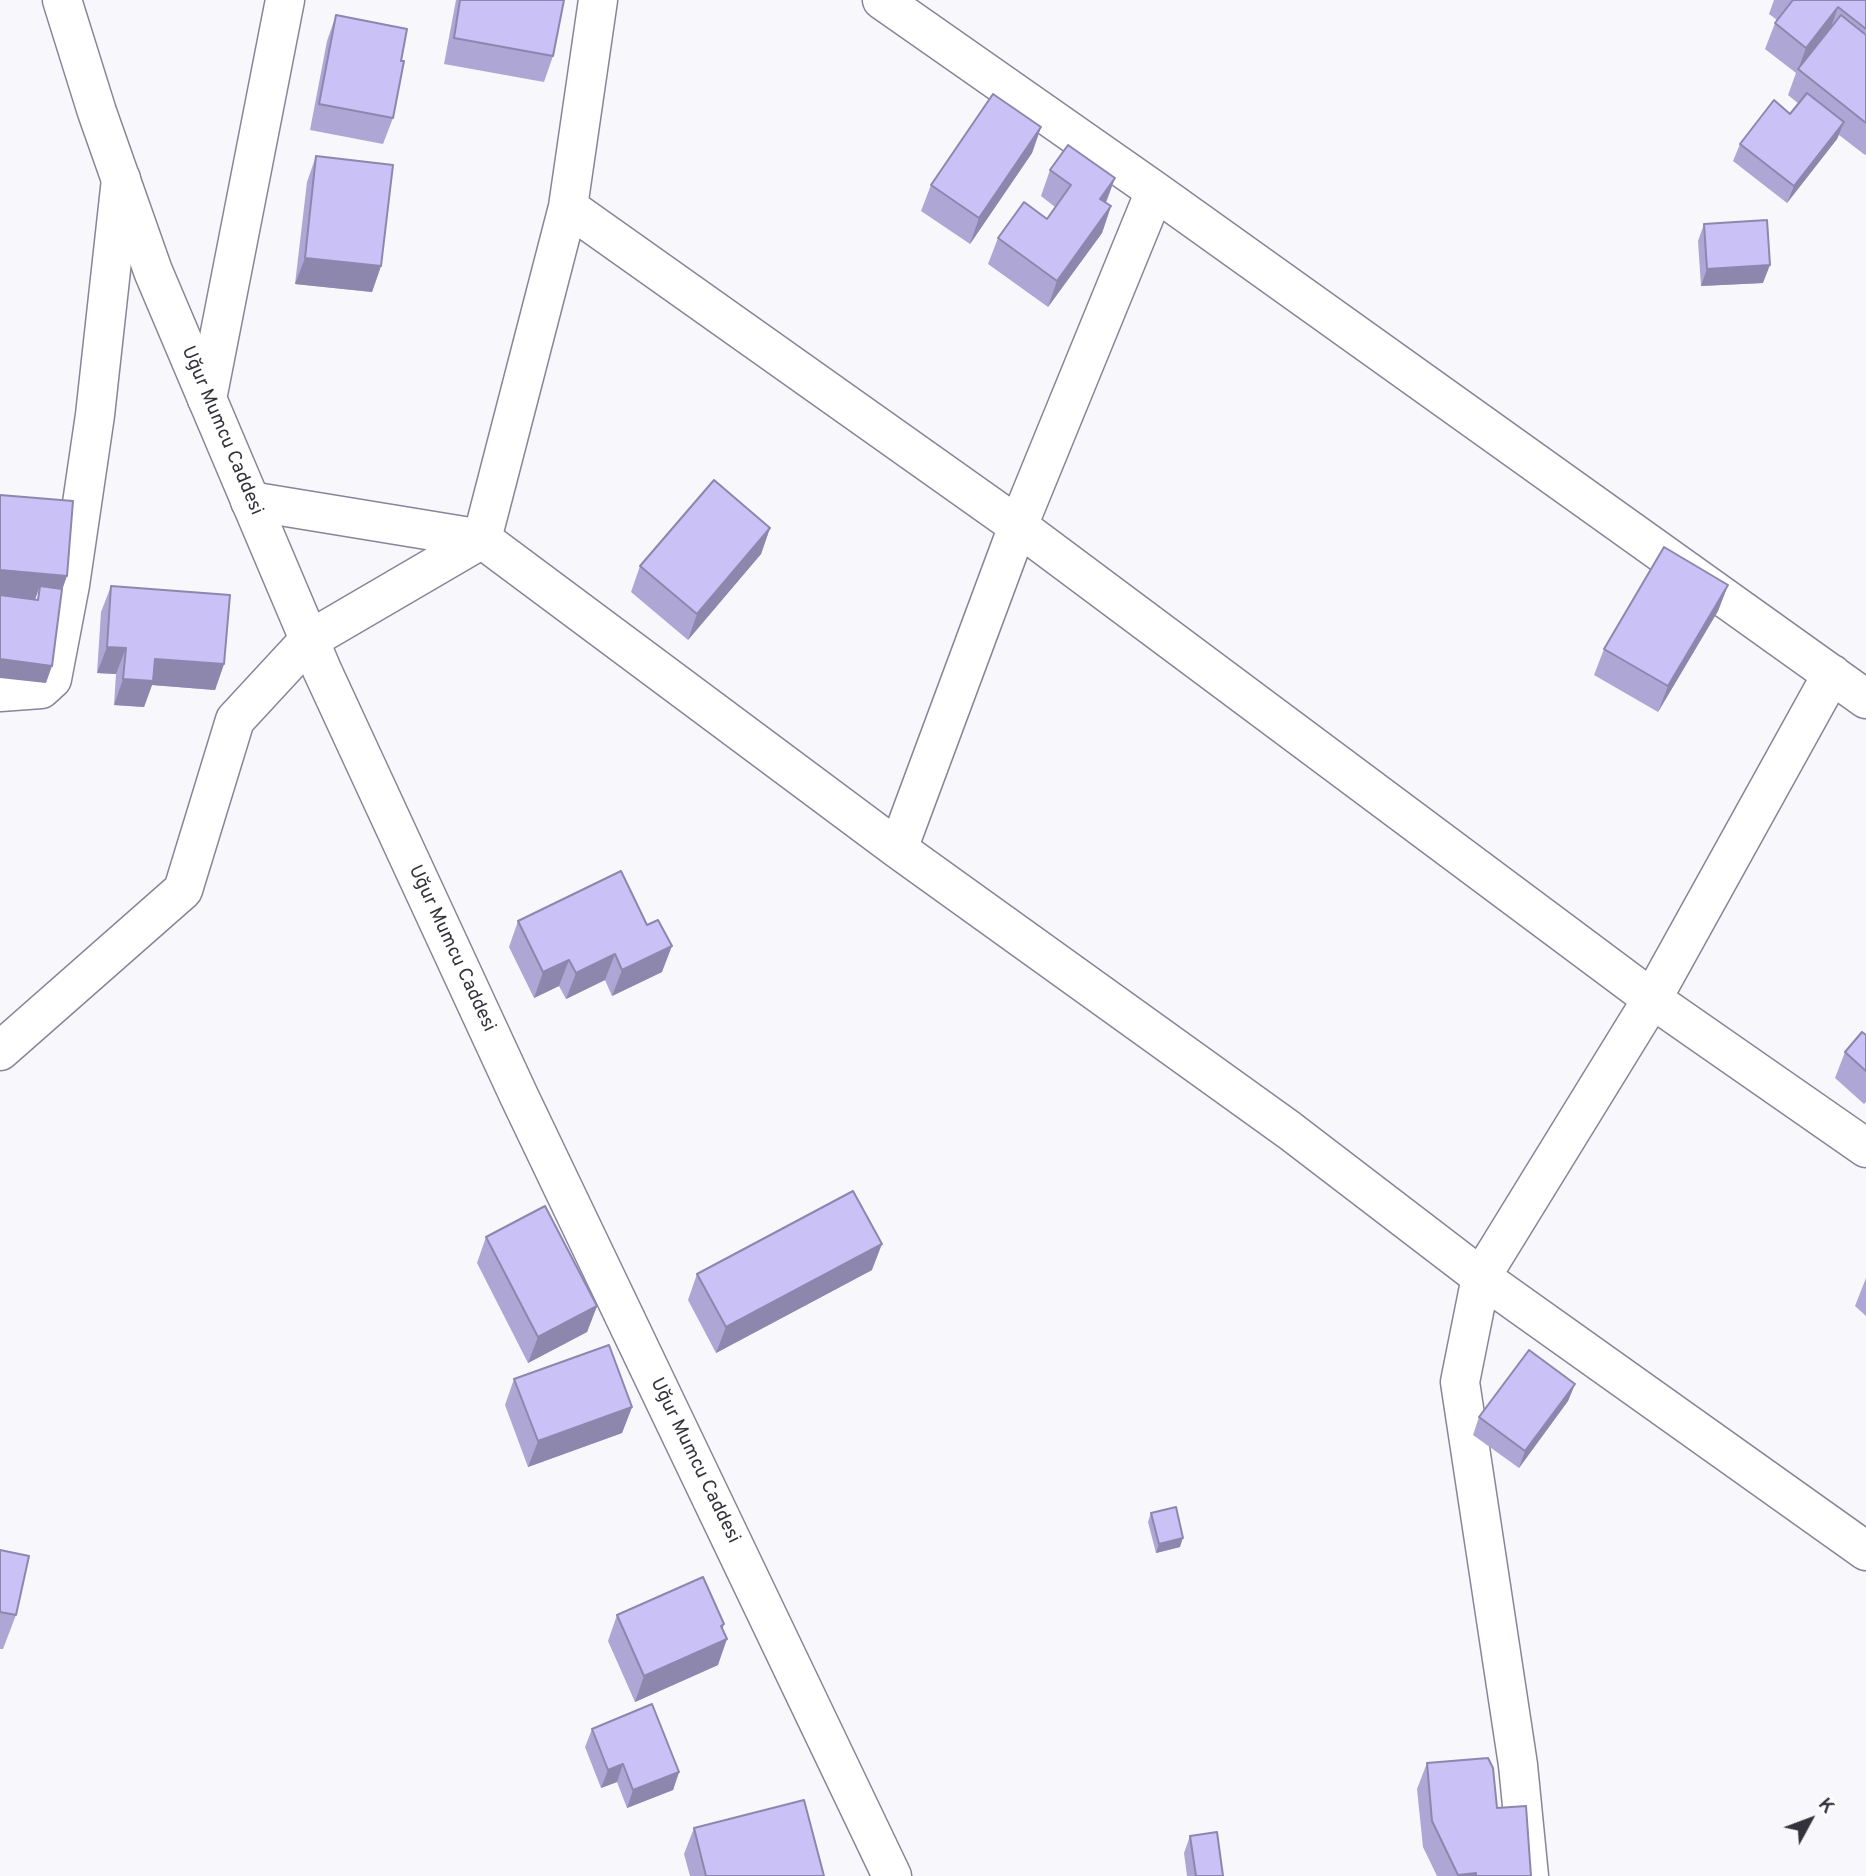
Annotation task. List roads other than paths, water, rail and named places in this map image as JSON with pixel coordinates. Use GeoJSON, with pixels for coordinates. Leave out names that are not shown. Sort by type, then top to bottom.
{"type":"FeatureCollection","features":[{"type":"Feature","properties":{"kind":"street","name":"Uğur Mumcu Caddesi"},"geometry":{"type":"LineString","coordinates":[[62,0],[97,112],[153,271],[309,640],[525,1108],[892,1876]]}},
{"type":"Feature","properties":{"kind":"street"},"geometry":{"type":"LineString","coordinates":[[207,399],[285,0]]}},
{"type":"Feature","properties":{"kind":"street"},"geometry":{"type":"LineString","coordinates":[[0,1051],[183,890],[235,720],[309,640],[482,539],[568,207],[598,0]]}},
{"type":"Feature","properties":{"kind":"street"},"geometry":{"type":"LineString","coordinates":[[882,0],[1155,191],[1866,699]]}},
{"type":"Feature","properties":{"kind":"street"},"geometry":{"type":"LineString","coordinates":[[0,692],[41,689],[52,679],[70,585],[95,415],[121,179]]}},
{"type":"Feature","properties":{"kind":"street"},"geometry":{"type":"LineString","coordinates":[[898,849],[1018,526],[1155,191]]}},
{"type":"Feature","properties":{"kind":"street"},"geometry":{"type":"LineString","coordinates":[[568,207],[1018,526],[1652,999],[1866,1148]]}},
{"type":"Feature","properties":{"kind":"street"},"geometry":{"type":"LineString","coordinates":[[250,501],[482,539],[898,849],[1289,1130],[1481,1277],[1866,1550]]}},
{"type":"Feature","properties":{"kind":"street"},"geometry":{"type":"LineString","coordinates":[[1529,1876],[1518,1765],[1460,1382],[1481,1277],[1652,999],[1832,674]]}}]}
